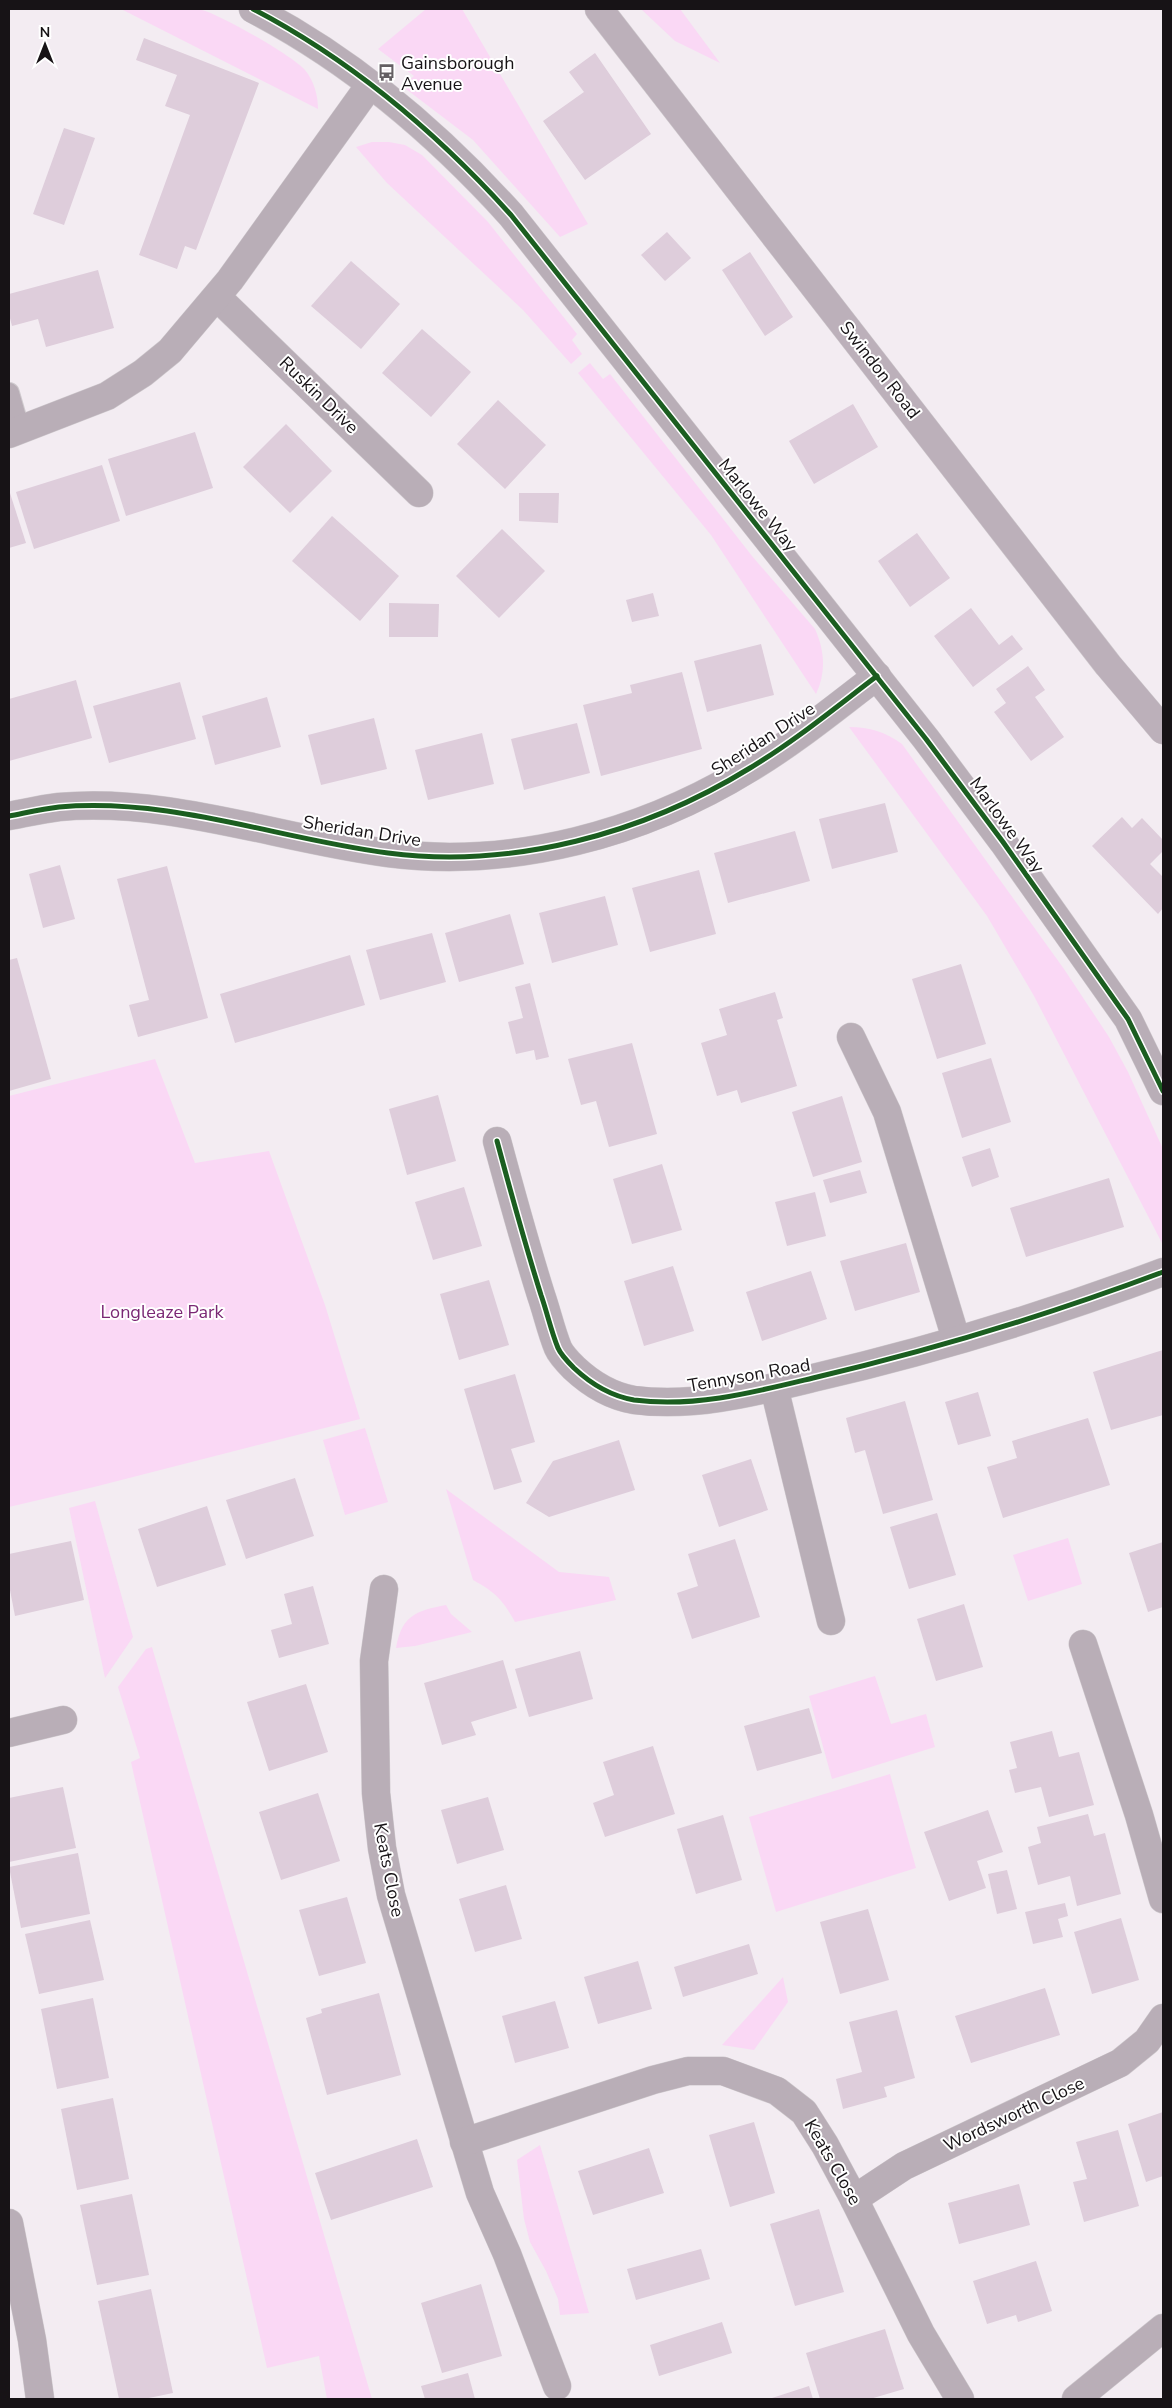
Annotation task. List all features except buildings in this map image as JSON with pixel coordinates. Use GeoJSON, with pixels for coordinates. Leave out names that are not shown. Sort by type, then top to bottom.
{"type":"FeatureCollection","features":[{"type":"Feature","properties":{"kind":"main road","name":"Swindon Road"},"geometry":{"type":"LineString","coordinates":[[599,9],[1108,665],[1163,730]]}},
{"type":"Feature","properties":{"kind":"street","name":"Marlowe Way"},"geometry":{"type":"LineString","coordinates":[[253,9],[284,25],[322,49],[370,85],[470,170],[511,215],[877,676],[1003,842],[1128,1019],[1163,1091]]}},
{"type":"Feature","properties":{"kind":"street"},"geometry":{"type":"LineString","coordinates":[[14,433],[107,396],[143,373],[170,352],[217,296],[370,85]]}},
{"type":"Feature","properties":{"kind":"street","name":"Ruskin Drive"},"geometry":{"type":"LineString","coordinates":[[217,296],[419,493]]}},
{"type":"Feature","properties":{"kind":"street","name":"Sheridan Drive"},"geometry":{"type":"LineString","coordinates":[[9,816],[59,807],[124,807],[194,816],[388,853],[456,857],[524,852],[591,839],[704,794],[750,769],[794,739],[877,676]]}},
{"type":"Feature","properties":{"kind":"street"},"geometry":{"type":"LineString","coordinates":[[851,1037],[887,1112],[956,1339]]}},
{"type":"Feature","properties":{"kind":"street","name":"Tennyson Road"},"geometry":{"type":"LineString","coordinates":[[497,1141],[525,1244],[559,1349],[573,1367],[592,1383],[613,1395],[633,1400],[664,1402],[712,1399],[774,1387],[904,1355],[1108,1292],[1163,1272]]}},
{"type":"Feature","properties":{"kind":"street","name":"Tennyson Road"},"geometry":{"type":"LineString","coordinates":[[774,1387],[831,1621]]}},
{"type":"Feature","properties":{"kind":"street","name":"Keats Close"},"geometry":{"type":"LineString","coordinates":[[384,1589],[374,1661],[376,1793],[382,1848],[391,1895],[480,2193],[507,2254],[557,2386]]}},
{"type":"Feature","properties":{"kind":"street"},"geometry":{"type":"LineString","coordinates":[[1083,1644],[1139,1815],[1163,1899]]}},
{"type":"Feature","properties":{"kind":"street"},"geometry":{"type":"LineString","coordinates":[[9,1733],[63,1720]]}},
{"type":"Feature","properties":{"kind":"street","name":"Wordsworth Close"},"geometry":{"type":"LineString","coordinates":[[854,2199],[904,2166],[1120,2064],[1147,2041],[1163,2018]]}},
{"type":"Feature","properties":{"kind":"street","name":"Keats Close"},"geometry":{"type":"LineString","coordinates":[[464,2142],[653,2080],[688,2071],[723,2071],[777,2091],[804,2112],[854,2199],[921,2334],[960,2399]]}},
{"type":"Feature","properties":{"kind":"street"},"geometry":{"type":"LineString","coordinates":[[9,2223],[32,2340],[40,2399]]}},
{"type":"Feature","properties":{"kind":"street"},"geometry":{"type":"LineString","coordinates":[[1076,2399],[1163,2328]]}},
{"type":"Feature","properties":{"kind":"lane"},"geometry":{"type":"LineString","coordinates":[[9,393],[14,433]]}},
{"type":"Feature","properties":{"kind":"green space"},"geometry":{"type":"Polygon","coordinates":[[[121,9],[198,9],[236,25],[286,55],[305,70],[315,88],[318,109],[121,9]]]}},
{"type":"Feature","properties":{"kind":"green space"},"geometry":{"type":"Polygon","coordinates":[[[426,9],[462,9],[588,224],[560,237],[473,140],[402,86],[414,76],[378,49],[426,9]]]}},
{"type":"Feature","properties":{"kind":"green space"},"geometry":{"type":"Polygon","coordinates":[[[641,9],[680,9],[720,63],[675,41],[641,9]]]}},
{"type":"Feature","properties":{"kind":"green space"},"geometry":{"type":"Polygon","coordinates":[[[372,142],[389,142],[405,145],[422,155],[488,222],[577,334],[572,340],[582,354],[571,364],[523,310],[387,183],[356,147],[372,142]]]}},
{"type":"Feature","properties":{"kind":"green space"},"geometry":{"type":"Polygon","coordinates":[[[590,363],[603,379],[610,374],[752,556],[815,629],[821,645],[823,662],[823,670],[816,694],[711,535],[578,373],[590,363]]]}},
{"type":"Feature","properties":{"kind":"green space"},"geometry":{"type":"Polygon","coordinates":[[[849,727],[877,731],[890,736],[902,744],[1064,969],[1109,1037],[1128,1072],[1163,1149],[1163,1245],[1034,996],[987,916],[849,727]]]}},
{"type":"Feature","properties":{"kind":"green space","name":"Longleaze Park"},"geometry":{"type":"Polygon","coordinates":[[[155,1059],[195,1163],[269,1151],[325,1305],[360,1419],[9,1507],[9,1096],[155,1059]]]}},
{"type":"Feature","properties":{"kind":"green space"},"geometry":{"type":"Polygon","coordinates":[[[365,1428],[388,1502],[345,1515],[323,1440],[365,1428]]]}},
{"type":"Feature","properties":{"kind":"green space"},"geometry":{"type":"Polygon","coordinates":[[[446,1489],[559,1572],[609,1577],[616,1600],[515,1622],[498,1597],[473,1580],[446,1489]]]}},
{"type":"Feature","properties":{"kind":"green space"},"geometry":{"type":"Polygon","coordinates":[[[95,1501],[133,1637],[105,1678],[69,1508],[95,1501]]]}},
{"type":"Feature","properties":{"kind":"green space"},"geometry":{"type":"Polygon","coordinates":[[[1068,1538],[1082,1584],[1028,1601],[1013,1555],[1068,1538]]]}},
{"type":"Feature","properties":{"kind":"green space"},"geometry":{"type":"Polygon","coordinates":[[[446,1605],[451,1614],[472,1632],[415,1646],[396,1648],[402,1628],[412,1616],[446,1605]]]}},
{"type":"Feature","properties":{"kind":"green space"},"geometry":{"type":"Polygon","coordinates":[[[152,1647],[372,2399],[327,2399],[319,2356],[267,2368],[131,1762],[140,1758],[118,1687],[146,1649],[152,1647]]]}},
{"type":"Feature","properties":{"kind":"green space"},"geometry":{"type":"Polygon","coordinates":[[[875,1676],[891,1724],[926,1714],[935,1747],[832,1779],[809,1696],[875,1676]]]}},
{"type":"Feature","properties":{"kind":"green space"},"geometry":{"type":"Polygon","coordinates":[[[890,1774],[916,1868],[776,1912],[749,1817],[890,1774]]]}},
{"type":"Feature","properties":{"kind":"green space"},"geometry":{"type":"Polygon","coordinates":[[[783,1977],[788,2002],[754,2050],[722,2045],[783,1977]]]}},
{"type":"Feature","properties":{"kind":"green space"},"geometry":{"type":"Polygon","coordinates":[[[540,2145],[589,2313],[560,2315],[558,2299],[546,2271],[530,2242],[524,2219],[517,2160],[540,2145]]]}},
{"type":"Feature","properties":{"kind":"cycle path"},"geometry":{"type":"LineString","coordinates":[[253,9],[324,51],[391,100],[453,155],[511,215],[926,739],[1003,842],[1128,1019],[1163,1091]]}},
{"type":"Feature","properties":{"kind":"cycle path"},"geometry":{"type":"LineString","coordinates":[[9,816],[59,807],[101,806],[142,808],[183,813],[347,847],[388,853],[435,857],[482,856],[529,851],[576,841],[621,828],[666,811],[709,791],[783,747],[877,676]]}},
{"type":"Feature","properties":{"kind":"cycle path"},"geometry":{"type":"LineString","coordinates":[[497,1141],[529,1257],[559,1351],[574,1368],[594,1384],[617,1396],[634,1400],[679,1402],[724,1397],[857,1367],[989,1331],[1163,1272]]}},
{"type":"Feature","properties":{"kind":"place","name":"Gainsborough Avenue"},"geometry":{"type":"Point","coordinates":[387,73]}}]}
